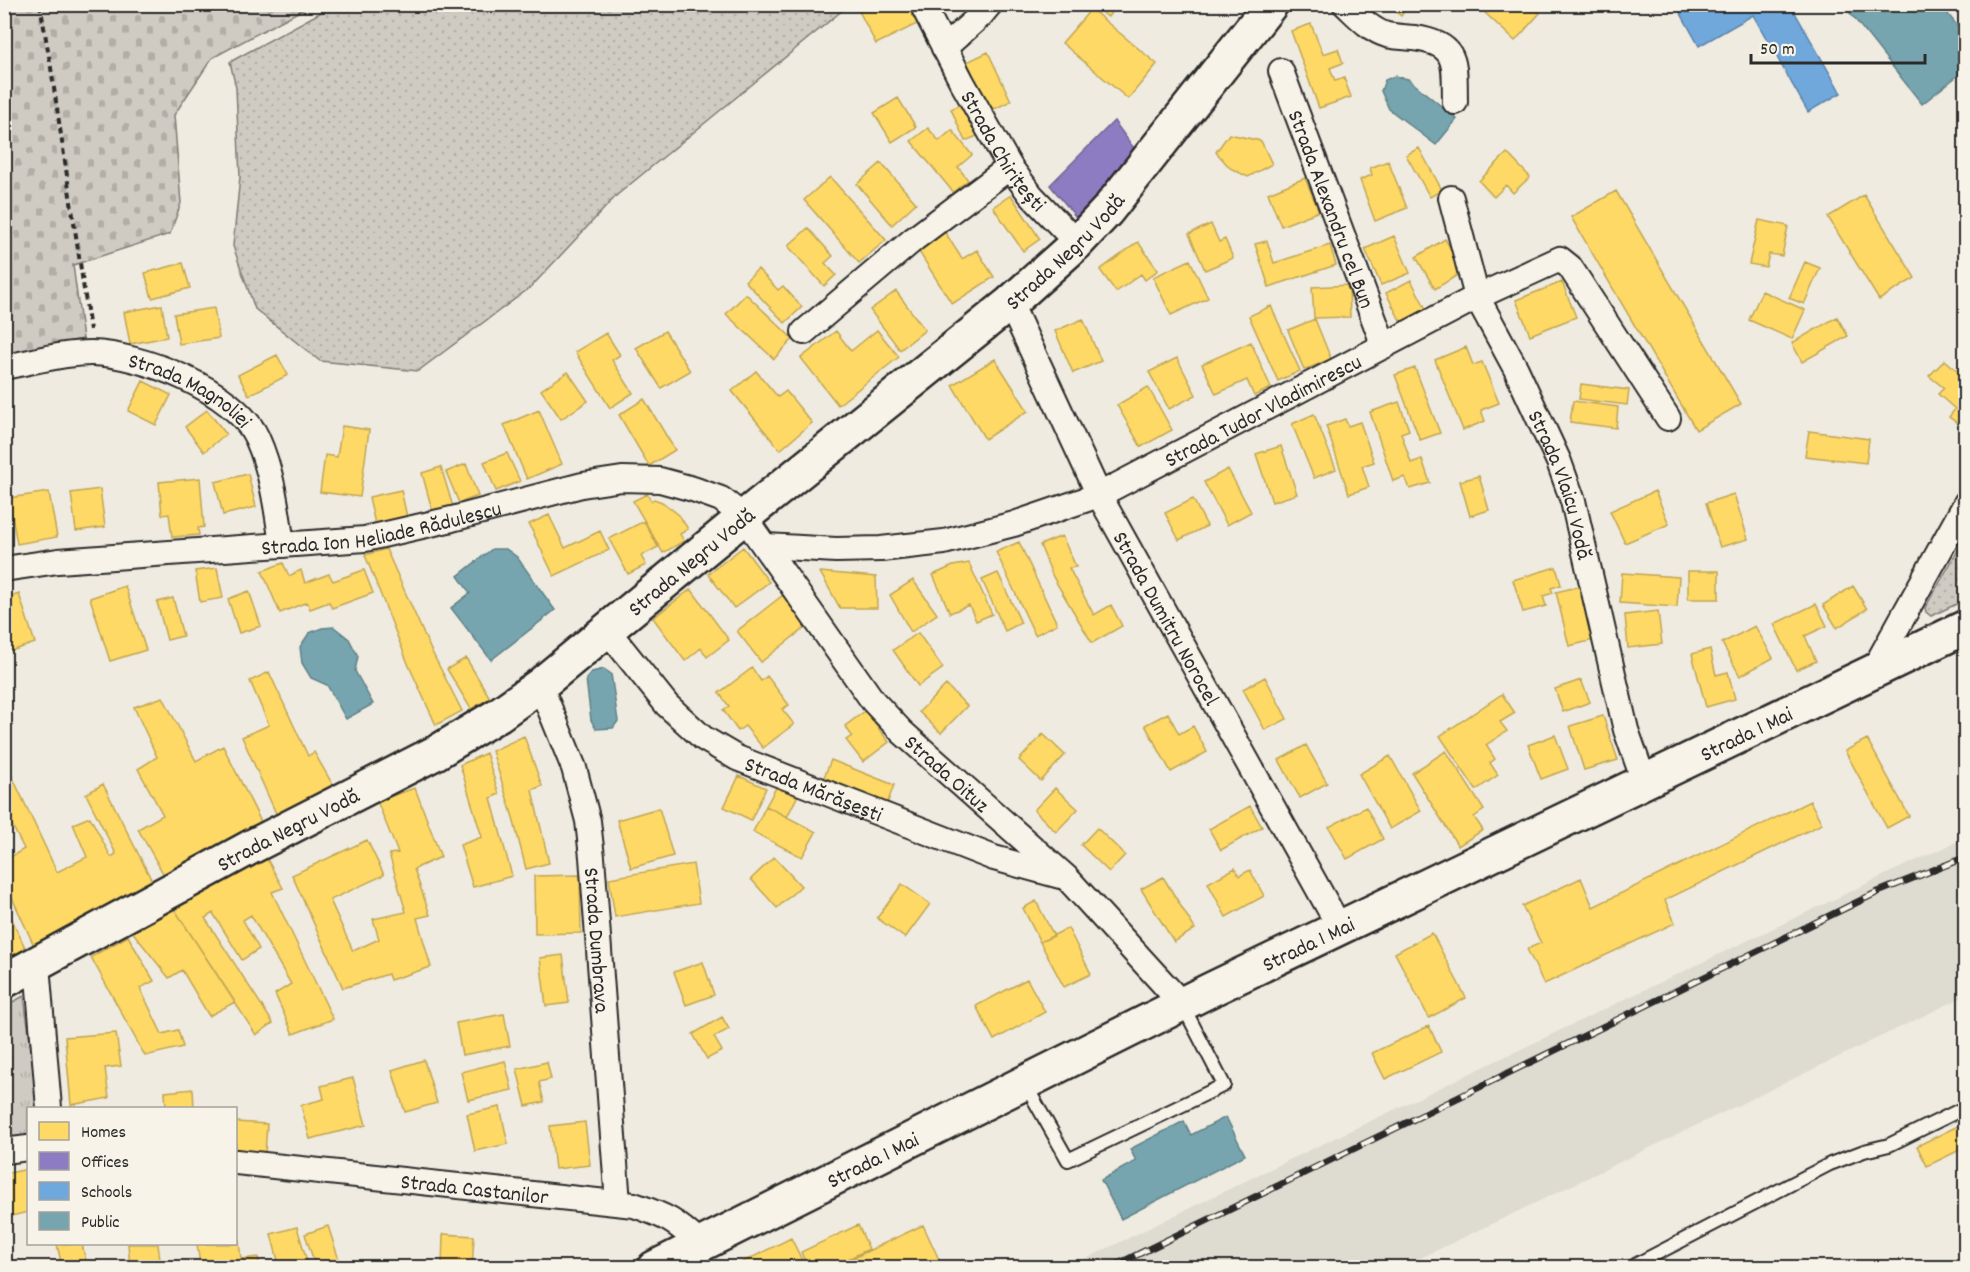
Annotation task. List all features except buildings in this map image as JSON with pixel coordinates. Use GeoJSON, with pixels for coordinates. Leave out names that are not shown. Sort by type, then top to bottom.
{"type":"FeatureCollection","features":[{"type":"Feature","properties":{"kind":"main road","name":"Strada Negru Vodă"},"geometry":{"type":"LineString","coordinates":[[4,981],[240,852],[437,752],[498,715],[540,685],[1010,303],[1077,243],[1107,211],[1271,4]]}},
{"type":"Feature","properties":{"kind":"main road","name":"Strada 1 Mai"},"geometry":{"type":"LineString","coordinates":[[654,1268],[1182,1004],[1965,627]]}},
{"type":"Feature","properties":{"kind":"street","name":"Strada Chirițești"},"geometry":{"type":"LineString","coordinates":[[922,4],[1010,167],[1031,195],[1077,243]]}},
{"type":"Feature","properties":{"kind":"street"},"geometry":{"type":"LineString","coordinates":[[944,48],[990,4]]}},
{"type":"Feature","properties":{"kind":"street"},"geometry":{"type":"LineString","coordinates":[[1345,4],[1374,29],[1386,35],[1439,44],[1449,51],[1454,65],[1455,102]]}},
{"type":"Feature","properties":{"kind":"street","name":"Strada Alexandru cel Bun"},"geometry":{"type":"LineString","coordinates":[[1281,71],[1384,346]]}},
{"type":"Feature","properties":{"kind":"street"},"geometry":{"type":"LineString","coordinates":[[804,332],[914,239],[1010,167]]}},
{"type":"Feature","properties":{"kind":"street","name":"Strada Vlaicu Vodă"},"geometry":{"type":"LineString","coordinates":[[1451,198],[1477,297],[1516,369],[1559,462],[1579,522],[1626,730],[1644,781]]}},
{"type":"Feature","properties":{"kind":"street","name":"Strada Tudor Vladimirescu"},"geometry":{"type":"LineString","coordinates":[[766,546],[836,550],[881,549],[944,542],[1014,524],[1099,495],[1477,297],[1560,259],[1565,261],[1668,418]]}},
{"type":"Feature","properties":{"kind":"street","name":"Strada Dumitru Norocel"},"geometry":{"type":"LineString","coordinates":[[1010,303],[1099,495],[1340,928]]}},
{"type":"Feature","properties":{"kind":"street","name":"Strada Magnoliei"},"geometry":{"type":"LineString","coordinates":[[4,367],[93,353],[149,363],[195,384],[235,408],[256,435],[267,465],[282,545]]}},
{"type":"Feature","properties":{"kind":"street","name":"Strada Ion Heliade Rădulescu"},"geometry":{"type":"LineString","coordinates":[[4,569],[58,561],[365,539],[441,522],[582,485],[622,479],[660,480],[693,489],[721,499],[744,517]]}},
{"type":"Feature","properties":{"kind":"street"},"geometry":{"type":"LineString","coordinates":[[1873,671],[1965,503]]}},
{"type":"Feature","properties":{"kind":"street","name":"Strada Oituz"},"geometry":{"type":"LineString","coordinates":[[744,517],[873,701],[902,732],[1067,878],[1182,1004]]}},
{"type":"Feature","properties":{"kind":"street","name":"Strada Mărășești"},"geometry":{"type":"LineString","coordinates":[[607,630],[667,705],[703,738],[737,758],[994,858],[1067,878]]}},
{"type":"Feature","properties":{"kind":"street","name":"Strada Dumbrava"},"geometry":{"type":"LineString","coordinates":[[540,685],[563,736],[588,821],[618,1203]]}},
{"type":"Feature","properties":{"kind":"street"},"geometry":{"type":"LineString","coordinates":[[994,858],[1009,826]]}},
{"type":"Feature","properties":{"kind":"street"},"geometry":{"type":"LineString","coordinates":[[37,965],[49,1107]]}},
{"type":"Feature","properties":{"kind":"street"},"geometry":{"type":"LineString","coordinates":[[4,1151],[27,1148]]}},
{"type":"Feature","properties":{"kind":"street","name":"Strada Castanilor"},"geometry":{"type":"LineString","coordinates":[[237,1162],[634,1205],[661,1214],[680,1225],[701,1245]]}},
{"type":"Feature","properties":{"kind":"lane"},"geometry":{"type":"LineString","coordinates":[[1024,1083],[1068,1160],[1224,1085],[1182,1004]]}},
{"type":"Feature","properties":{"kind":"lane"},"geometry":{"type":"LineString","coordinates":[[1629,1268],[1830,1164],[1888,1145],[1965,1107]]}},
{"type":"Feature","properties":{"kind":"path"},"geometry":{"type":"LineString","coordinates":[[40,4],[93,353]]}},
{"type":"Feature","properties":{"kind":"shaded area"},"geometry":{"type":"Polygon","coordinates":[[[1965,838],[1965,996],[1402,1267],[1069,1267],[1268,1170],[1965,838]]]}},
{"type":"Feature","properties":{"kind":"green space"},"geometry":{"type":"Polygon","coordinates":[[[5,4],[311,5],[212,58],[174,115],[181,203],[170,234],[73,265],[83,339],[5,354],[5,4]]]}},
{"type":"Feature","properties":{"kind":"green space"},"geometry":{"type":"Polygon","coordinates":[[[336,4],[849,5],[617,195],[531,287],[418,371],[320,361],[255,309],[233,246],[240,177],[236,88],[230,62],[336,4]]]}},
{"type":"Feature","properties":{"kind":"green space"},"geometry":{"type":"Polygon","coordinates":[[[1965,538],[1965,600],[1931,616],[1925,608],[1965,538]]]}},
{"type":"Feature","properties":{"kind":"green space"},"geometry":{"type":"Polygon","coordinates":[[[24,996],[39,1107],[27,1107],[27,1142],[5,1145],[5,1006],[24,996]]]}},
{"type":"Feature","properties":{"kind":"railway"},"geometry":{"type":"LineString","coordinates":[[1110,1268],[1878,892],[1966,857]]}}]}
